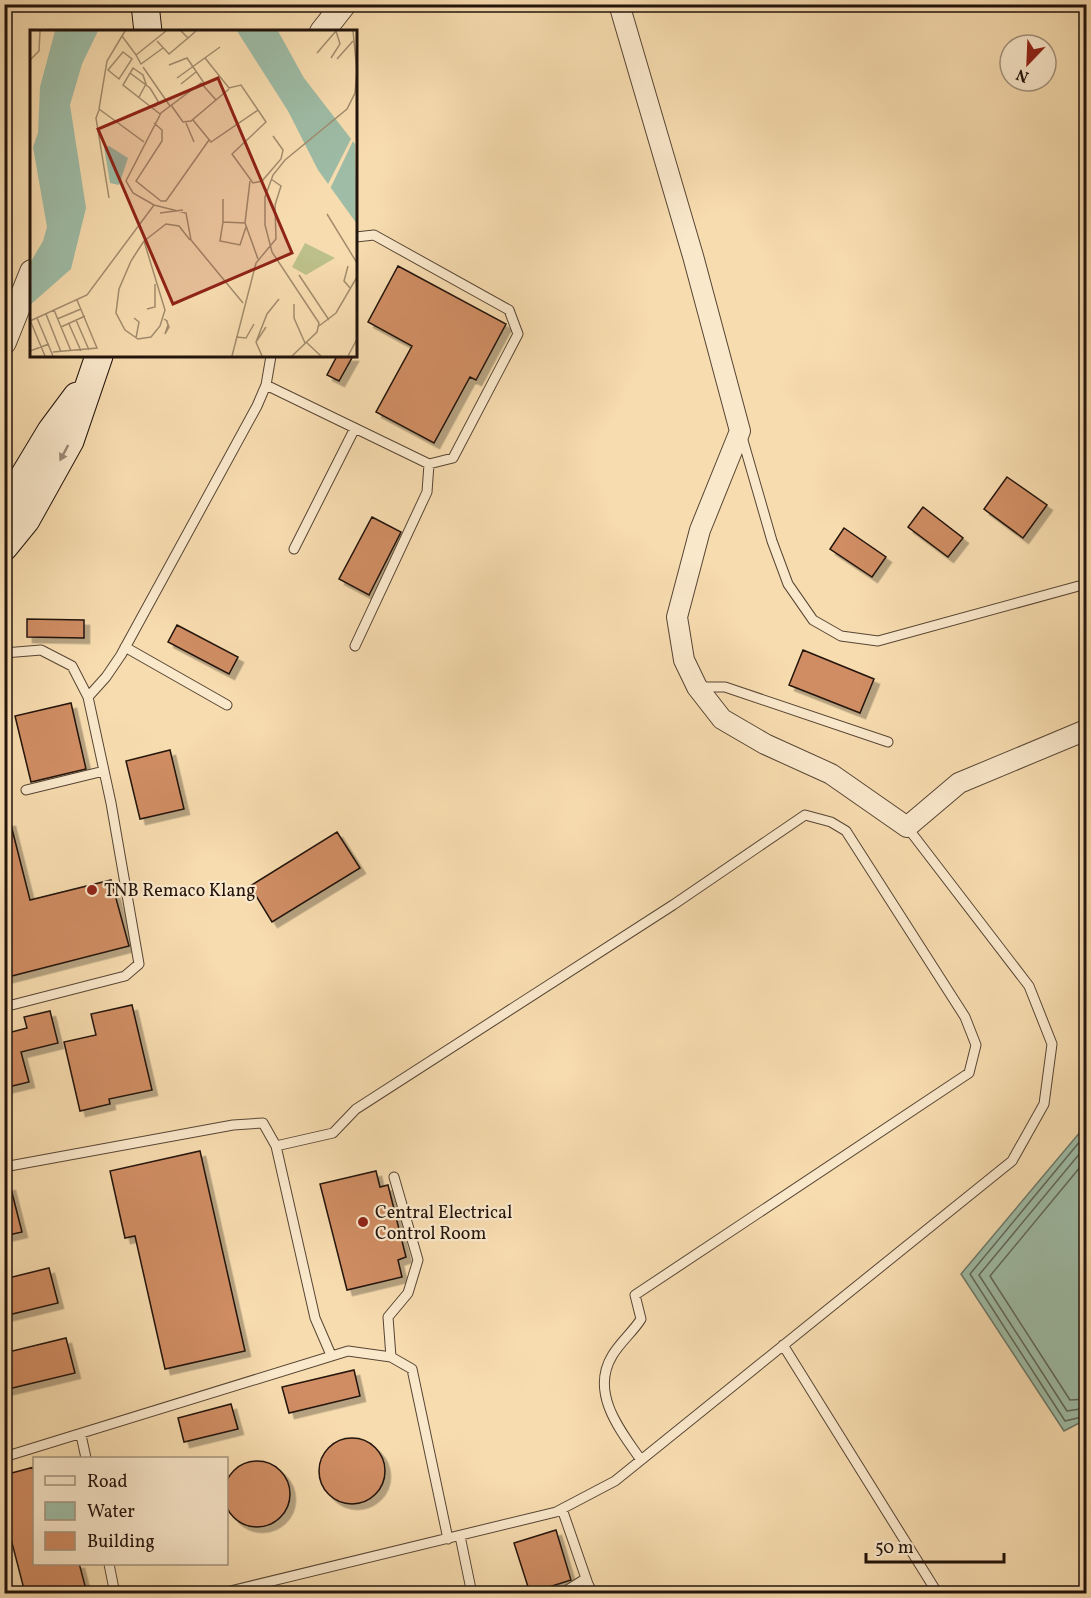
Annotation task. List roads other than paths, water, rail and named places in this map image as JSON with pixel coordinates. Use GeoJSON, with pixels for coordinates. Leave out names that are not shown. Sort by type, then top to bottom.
{"type":"FeatureCollection","features":[{"type":"Feature","properties":{"kind":"main road"},"geometry":{"type":"LineString","coordinates":[[144,4],[148,30]]}},
{"type":"Feature","properties":{"kind":"main road"},"geometry":{"type":"LineString","coordinates":[[4,509],[51,431],[95,367]]}},
{"type":"Feature","properties":{"kind":"main road"},"geometry":{"type":"LineString","coordinates":[[4,547],[26,520],[70,441],[95,367]]}},
{"type":"Feature","properties":{"kind":"street"},"geometry":{"type":"LineString","coordinates":[[324,30],[344,4]]}},
{"type":"Feature","properties":{"kind":"street"},"geometry":{"type":"LineString","coordinates":[[618,4],[693,256],[740,431],[700,530],[677,617],[684,660],[698,687],[722,719],[765,744],[831,774],[907,827],[959,783],[1086,730]]}},
{"type":"Feature","properties":{"kind":"street"},"geometry":{"type":"LineString","coordinates":[[4,342],[30,277]]}},
{"type":"Feature","properties":{"kind":"lane"},"geometry":{"type":"LineString","coordinates":[[266,384],[429,464],[453,458],[518,334],[509,310],[374,235],[357,237]]}},
{"type":"Feature","properties":{"kind":"lane"},"geometry":{"type":"LineString","coordinates":[[88,697],[106,677],[125,647],[256,406],[266,384],[271,357]]}},
{"type":"Feature","properties":{"kind":"lane"},"geometry":{"type":"LineString","coordinates":[[294,549],[355,428]]}},
{"type":"Feature","properties":{"kind":"lane"},"geometry":{"type":"LineString","coordinates":[[740,431],[772,541],[788,584],[813,620],[841,636],[878,641],[1086,584]]}},
{"type":"Feature","properties":{"kind":"lane"},"geometry":{"type":"LineString","coordinates":[[355,646],[428,492],[429,464]]}},
{"type":"Feature","properties":{"kind":"lane"},"geometry":{"type":"LineString","coordinates":[[125,647],[228,705]]}},
{"type":"Feature","properties":{"kind":"lane"},"geometry":{"type":"LineString","coordinates":[[4,653],[41,650],[72,666],[88,697],[104,771],[139,964],[125,976],[4,1007]]}},
{"type":"Feature","properties":{"kind":"lane"},"geometry":{"type":"LineString","coordinates":[[698,687],[725,687],[888,742]]}},
{"type":"Feature","properties":{"kind":"lane"},"geometry":{"type":"LineString","coordinates":[[26,790],[104,771]]}},
{"type":"Feature","properties":{"kind":"lane"},"geometry":{"type":"LineString","coordinates":[[276,1146],[333,1133],[356,1109],[673,905],[805,815],[831,822],[846,831],[965,1017],[976,1045],[969,1073],[635,1295],[641,1319],[612,1356],[603,1382],[610,1414],[641,1460]]}},
{"type":"Feature","properties":{"kind":"lane"},"geometry":{"type":"LineString","coordinates":[[218,1593],[448,1539],[562,1509],[615,1480],[641,1460],[1012,1161],[1044,1104],[1053,1044],[1029,986],[907,827]]}},
{"type":"Feature","properties":{"kind":"lane"},"geometry":{"type":"LineString","coordinates":[[4,1167],[234,1125],[263,1123],[276,1146],[315,1318],[331,1356]]}},
{"type":"Feature","properties":{"kind":"lane"},"geometry":{"type":"LineString","coordinates":[[391,1357],[388,1317],[408,1293],[418,1260],[394,1177]]}},
{"type":"Feature","properties":{"kind":"lane"},"geometry":{"type":"LineString","coordinates":[[783,1345],[938,1593]]}},
{"type":"Feature","properties":{"kind":"lane"},"geometry":{"type":"LineString","coordinates":[[4,1457],[348,1351],[391,1357],[412,1369],[448,1539]]}},
{"type":"Feature","properties":{"kind":"lane"},"geometry":{"type":"LineString","coordinates":[[81,1435],[86,1457]]}},
{"type":"Feature","properties":{"kind":"lane"},"geometry":{"type":"LineString","coordinates":[[562,1509],[585,1579],[593,1593]]}},
{"type":"Feature","properties":{"kind":"lane"},"geometry":{"type":"LineString","coordinates":[[460,1536],[472,1593]]}},
{"type":"Feature","properties":{"kind":"lane"},"geometry":{"type":"LineString","coordinates":[[109,1565],[116,1593]]}},
{"type":"Feature","properties":{"kind":"lane"},"geometry":{"type":"LineString","coordinates":[[561,1593],[585,1579]]}},
{"type":"Feature","properties":{"kind":"water"},"geometry":{"type":"Polygon","coordinates":[[[1086,1125],[1086,1426],[1083,1421],[1064,1431],[961,1274],[1086,1125]]]}},
{"type":"Feature","properties":{"kind":"place","name":"TNB Remaco Klang"},"geometry":{"type":"Point","coordinates":[92,890]}},
{"type":"Feature","properties":{"kind":"place","name":"Central Electrical Control Room"},"geometry":{"type":"Point","coordinates":[363,1222]}}]}
